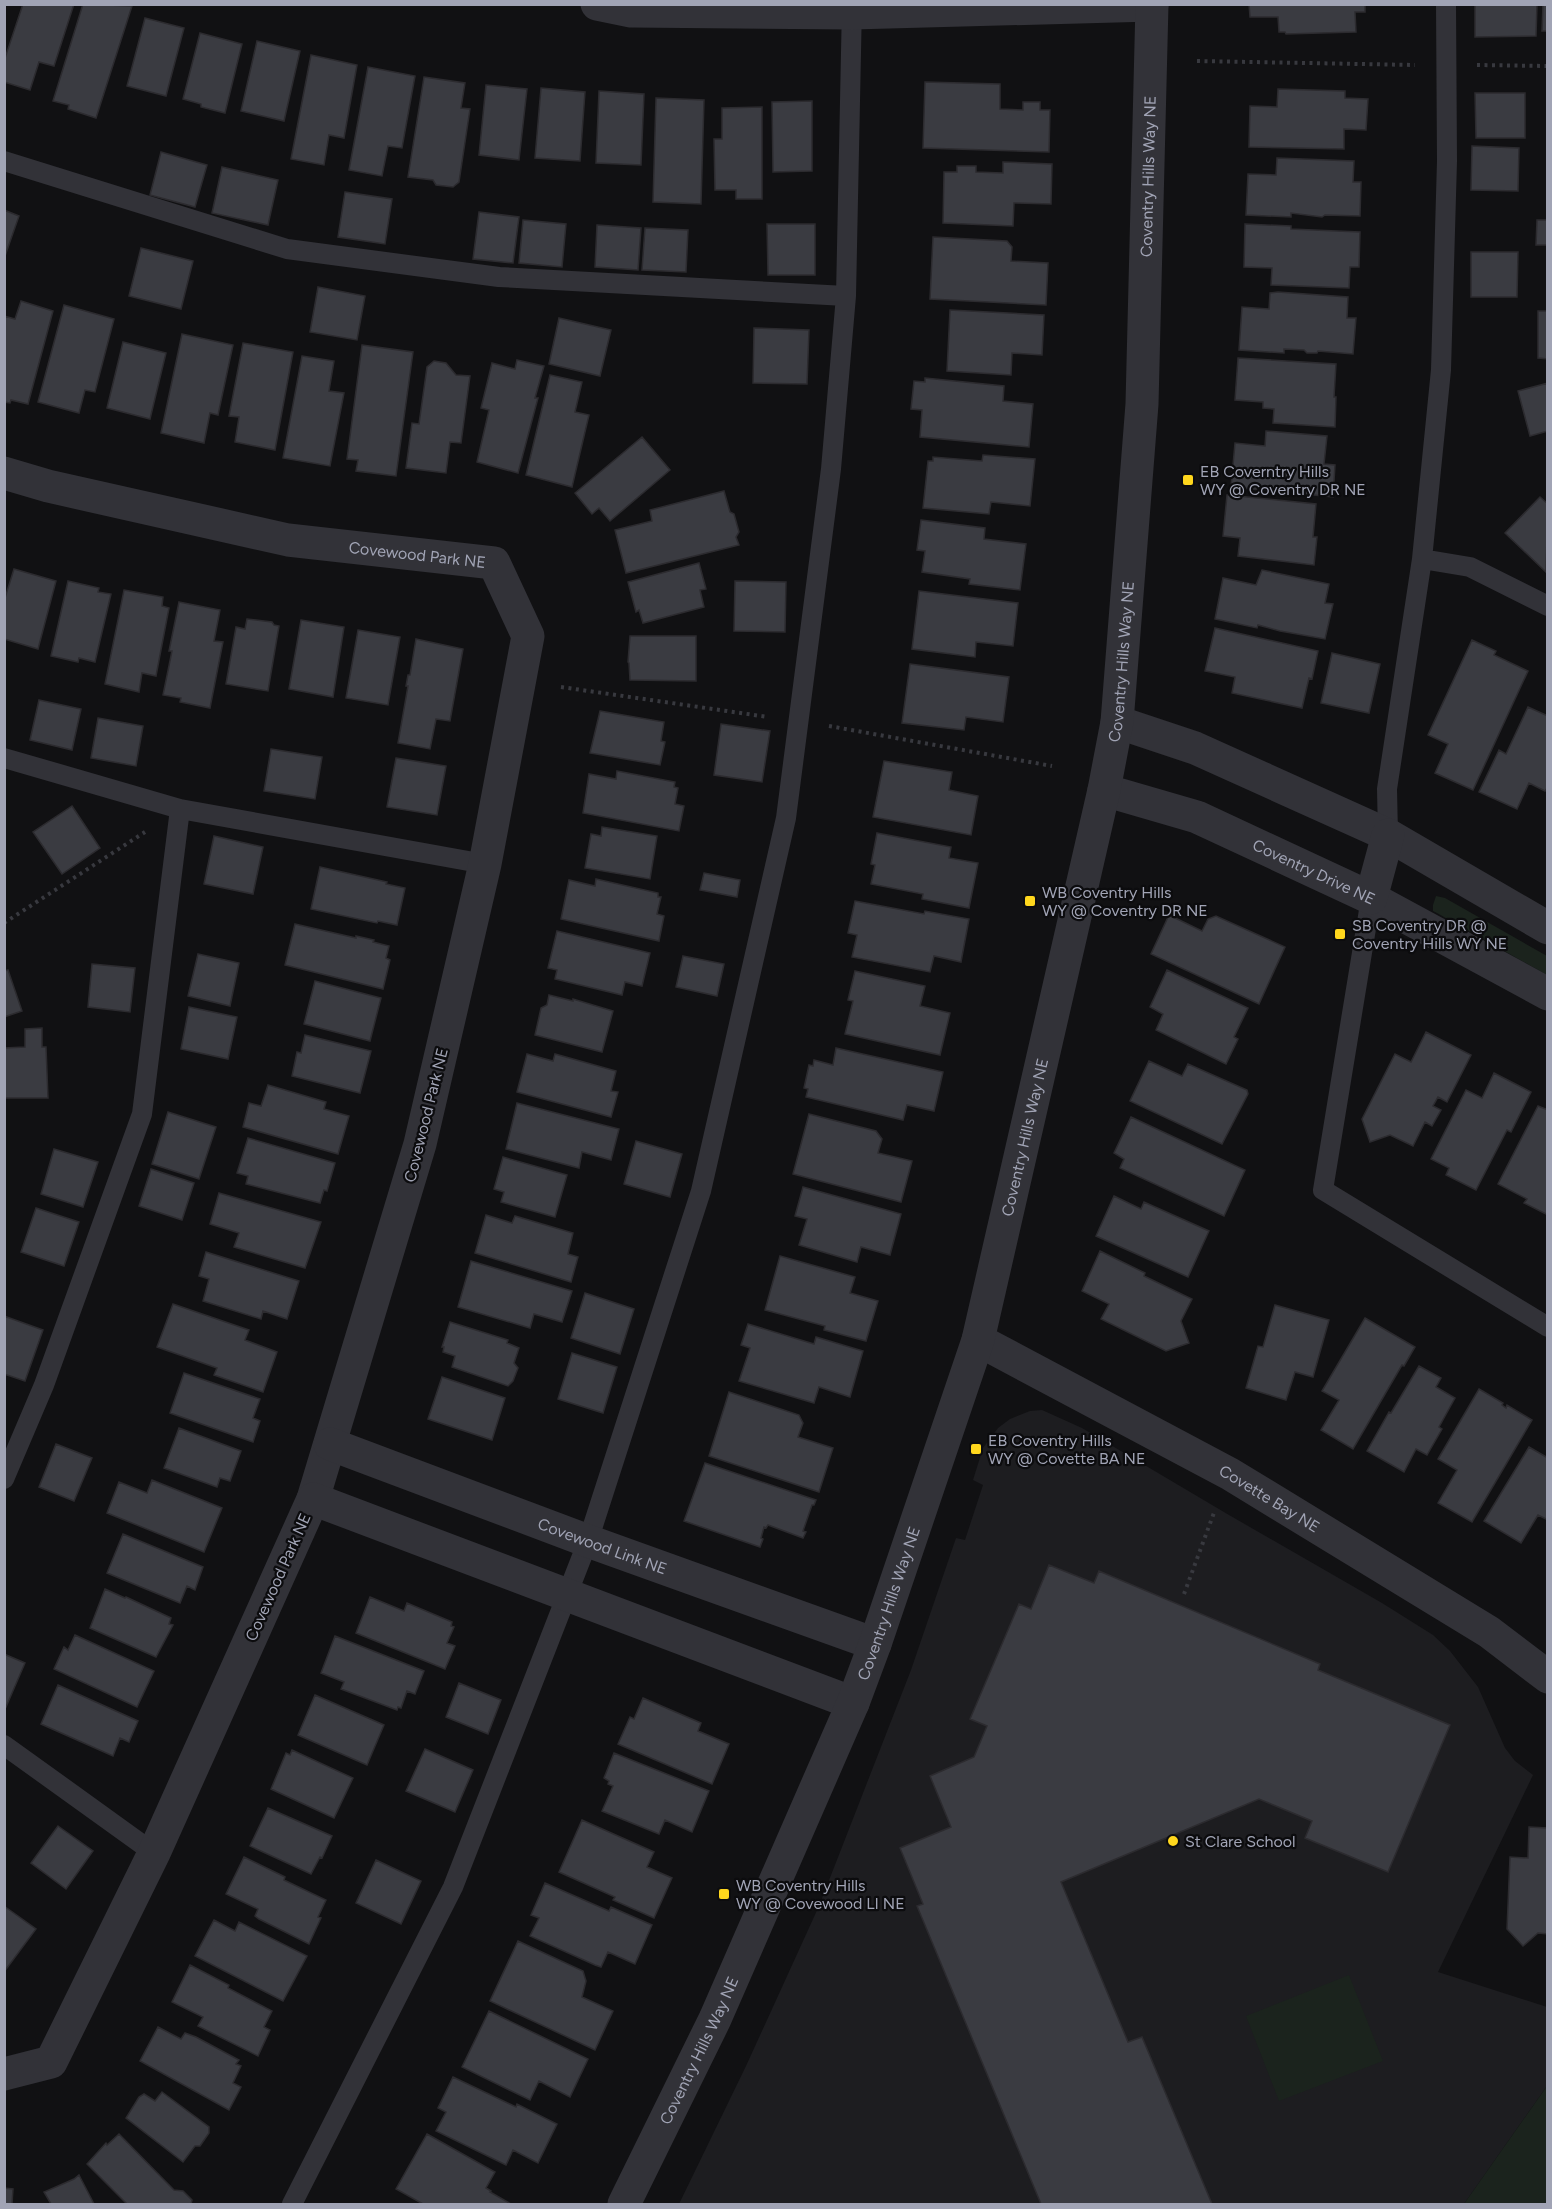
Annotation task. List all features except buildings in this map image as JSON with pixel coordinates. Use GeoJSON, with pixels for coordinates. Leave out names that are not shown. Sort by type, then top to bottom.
{"type":"FeatureCollection","features":[{"type":"Feature","properties":{"kind":"street"},"geometry":{"type":"LineString","coordinates":[[597,4],[631,11],[1152,5]]}},
{"type":"Feature","properties":{"kind":"street","name":"Coventry Hills Way NE"},"geometry":{"type":"LineString","coordinates":[[624,2205],[715,2019],[853,1703],[978,1340],[1104,790],[1117,722],[1142,404],[1152,5]]}},
{"type":"Feature","properties":{"kind":"street","name":"Covewood Park NE"},"geometry":{"type":"LineString","coordinates":[[4,473],[48,486],[288,540],[494,563],[528,636],[485,864],[420,1144],[313,1499],[154,1853],[51,2062],[4,2074]]}},
{"type":"Feature","properties":{"kind":"street"},"geometry":{"type":"LineString","coordinates":[[1117,722],[1196,748],[1388,835],[1548,928]]}},
{"type":"Feature","properties":{"kind":"street","name":"Coventry Drive NE"},"geometry":{"type":"LineString","coordinates":[[1104,790],[1197,817],[1371,897],[1548,994]]}},
{"type":"Feature","properties":{"kind":"street"},"geometry":{"type":"LineString","coordinates":[[1371,897],[1388,835]]}},
{"type":"Feature","properties":{"kind":"street","name":"Covette Bay NE"},"geometry":{"type":"LineString","coordinates":[[978,1340],[1230,1474],[1489,1632],[1548,1677]]}},
{"type":"Feature","properties":{"kind":"street","name":"Covewood Link NE"},"geometry":{"type":"LineString","coordinates":[[330,1444],[588,1541],[875,1644]]}},
{"type":"Feature","properties":{"kind":"street"},"geometry":{"type":"LineString","coordinates":[[313,1499],[567,1593],[853,1703]]}},
{"type":"Feature","properties":{"kind":"lane"},"geometry":{"type":"LineString","coordinates":[[1388,835],[1387,789],[1422,559],[1442,370],[1447,161],[1446,4]]}},
{"type":"Feature","properties":{"kind":"lane"},"geometry":{"type":"LineString","coordinates":[[292,2205],[453,1887],[588,1541],[700,1191],[786,818],[831,469],[846,296],[852,9]]}},
{"type":"Feature","properties":{"kind":"lane"},"geometry":{"type":"LineString","coordinates":[[4,161],[287,249],[499,277],[846,296]]}},
{"type":"Feature","properties":{"kind":"lane"},"geometry":{"type":"LineString","coordinates":[[1422,559],[1470,567],[1548,606]]}},
{"type":"Feature","properties":{"kind":"lane"},"geometry":{"type":"LineString","coordinates":[[4,758],[180,809],[485,864]]}},
{"type":"Feature","properties":{"kind":"lane"},"geometry":{"type":"LineString","coordinates":[[4,1479],[44,1385],[142,1114],[180,809]]}},
{"type":"Feature","properties":{"kind":"lane"},"geometry":{"type":"LineString","coordinates":[[1371,897],[1323,1190],[1548,1327]]}},
{"type":"Feature","properties":{"kind":"lane"},"geometry":{"type":"LineString","coordinates":[[4,1745],[154,1853]]}},
{"type":"Feature","properties":{"kind":"path"},"geometry":{"type":"LineString","coordinates":[[1197,61],[1548,66]]}},
{"type":"Feature","properties":{"kind":"path"},"geometry":{"type":"LineString","coordinates":[[561,687],[798,721],[1052,766]]}},
{"type":"Feature","properties":{"kind":"path"},"geometry":{"type":"LineString","coordinates":[[4,923],[180,809]]}},
{"type":"Feature","properties":{"kind":"path"},"geometry":{"type":"LineString","coordinates":[[1184,1594],[1218,1502]]}},
{"type":"Feature","properties":{"kind":"shaded area"},"geometry":{"type":"Polygon","coordinates":[[[1436,896],[1445,898],[1547,956],[1547,975],[1433,911],[1436,896]]]}},
{"type":"Feature","properties":{"kind":"shaded area","name":"St Clare School"},"geometry":{"type":"Polygon","coordinates":[[[1042,1410],[1082,1428],[1433,1635],[1450,1651],[1478,1687],[1505,1748],[1515,1761],[1533,1775],[1438,1972],[1547,2007],[1547,2086],[1464,2204],[679,2204],[746,2066],[819,1906],[911,1670],[956,1538],[965,1540],[983,1485],[973,1480],[983,1448],[998,1428],[1010,1419],[1030,1411],[1042,1410]]]}},
{"type":"Feature","properties":{"kind":"shaded area"},"geometry":{"type":"Polygon","coordinates":[[[1349,1975],[1383,2061],[1279,2101],[1246,2016],[1349,1975]]]}},
{"type":"Feature","properties":{"kind":"shaded area"},"geometry":{"type":"Polygon","coordinates":[[[1547,2086],[1547,2204],[1464,2204],[1547,2086]]]}},
{"type":"Feature","properties":{"kind":"place","name":"EB Coverntry Hills WY @ Coventry DR NE"},"geometry":{"type":"Point","coordinates":[1188,480]}},
{"type":"Feature","properties":{"kind":"place","name":"WB Coventry Hills WY @ Coventry DR NE"},"geometry":{"type":"Point","coordinates":[1030,901]}},
{"type":"Feature","properties":{"kind":"place","name":"SB Coventry DR @ Coventry Hills WY NE"},"geometry":{"type":"Point","coordinates":[1340,934]}},
{"type":"Feature","properties":{"kind":"place","name":"EB Coventry Hills WY @ Covette BA NE"},"geometry":{"type":"Point","coordinates":[976,1449]}},
{"type":"Feature","properties":{"kind":"place","name":"St Clare School"},"geometry":{"type":"Point","coordinates":[1173,1841]}},
{"type":"Feature","properties":{"kind":"place","name":"WB Coventry Hills WY @ Covewood LI NE"},"geometry":{"type":"Point","coordinates":[724,1894]}}]}
